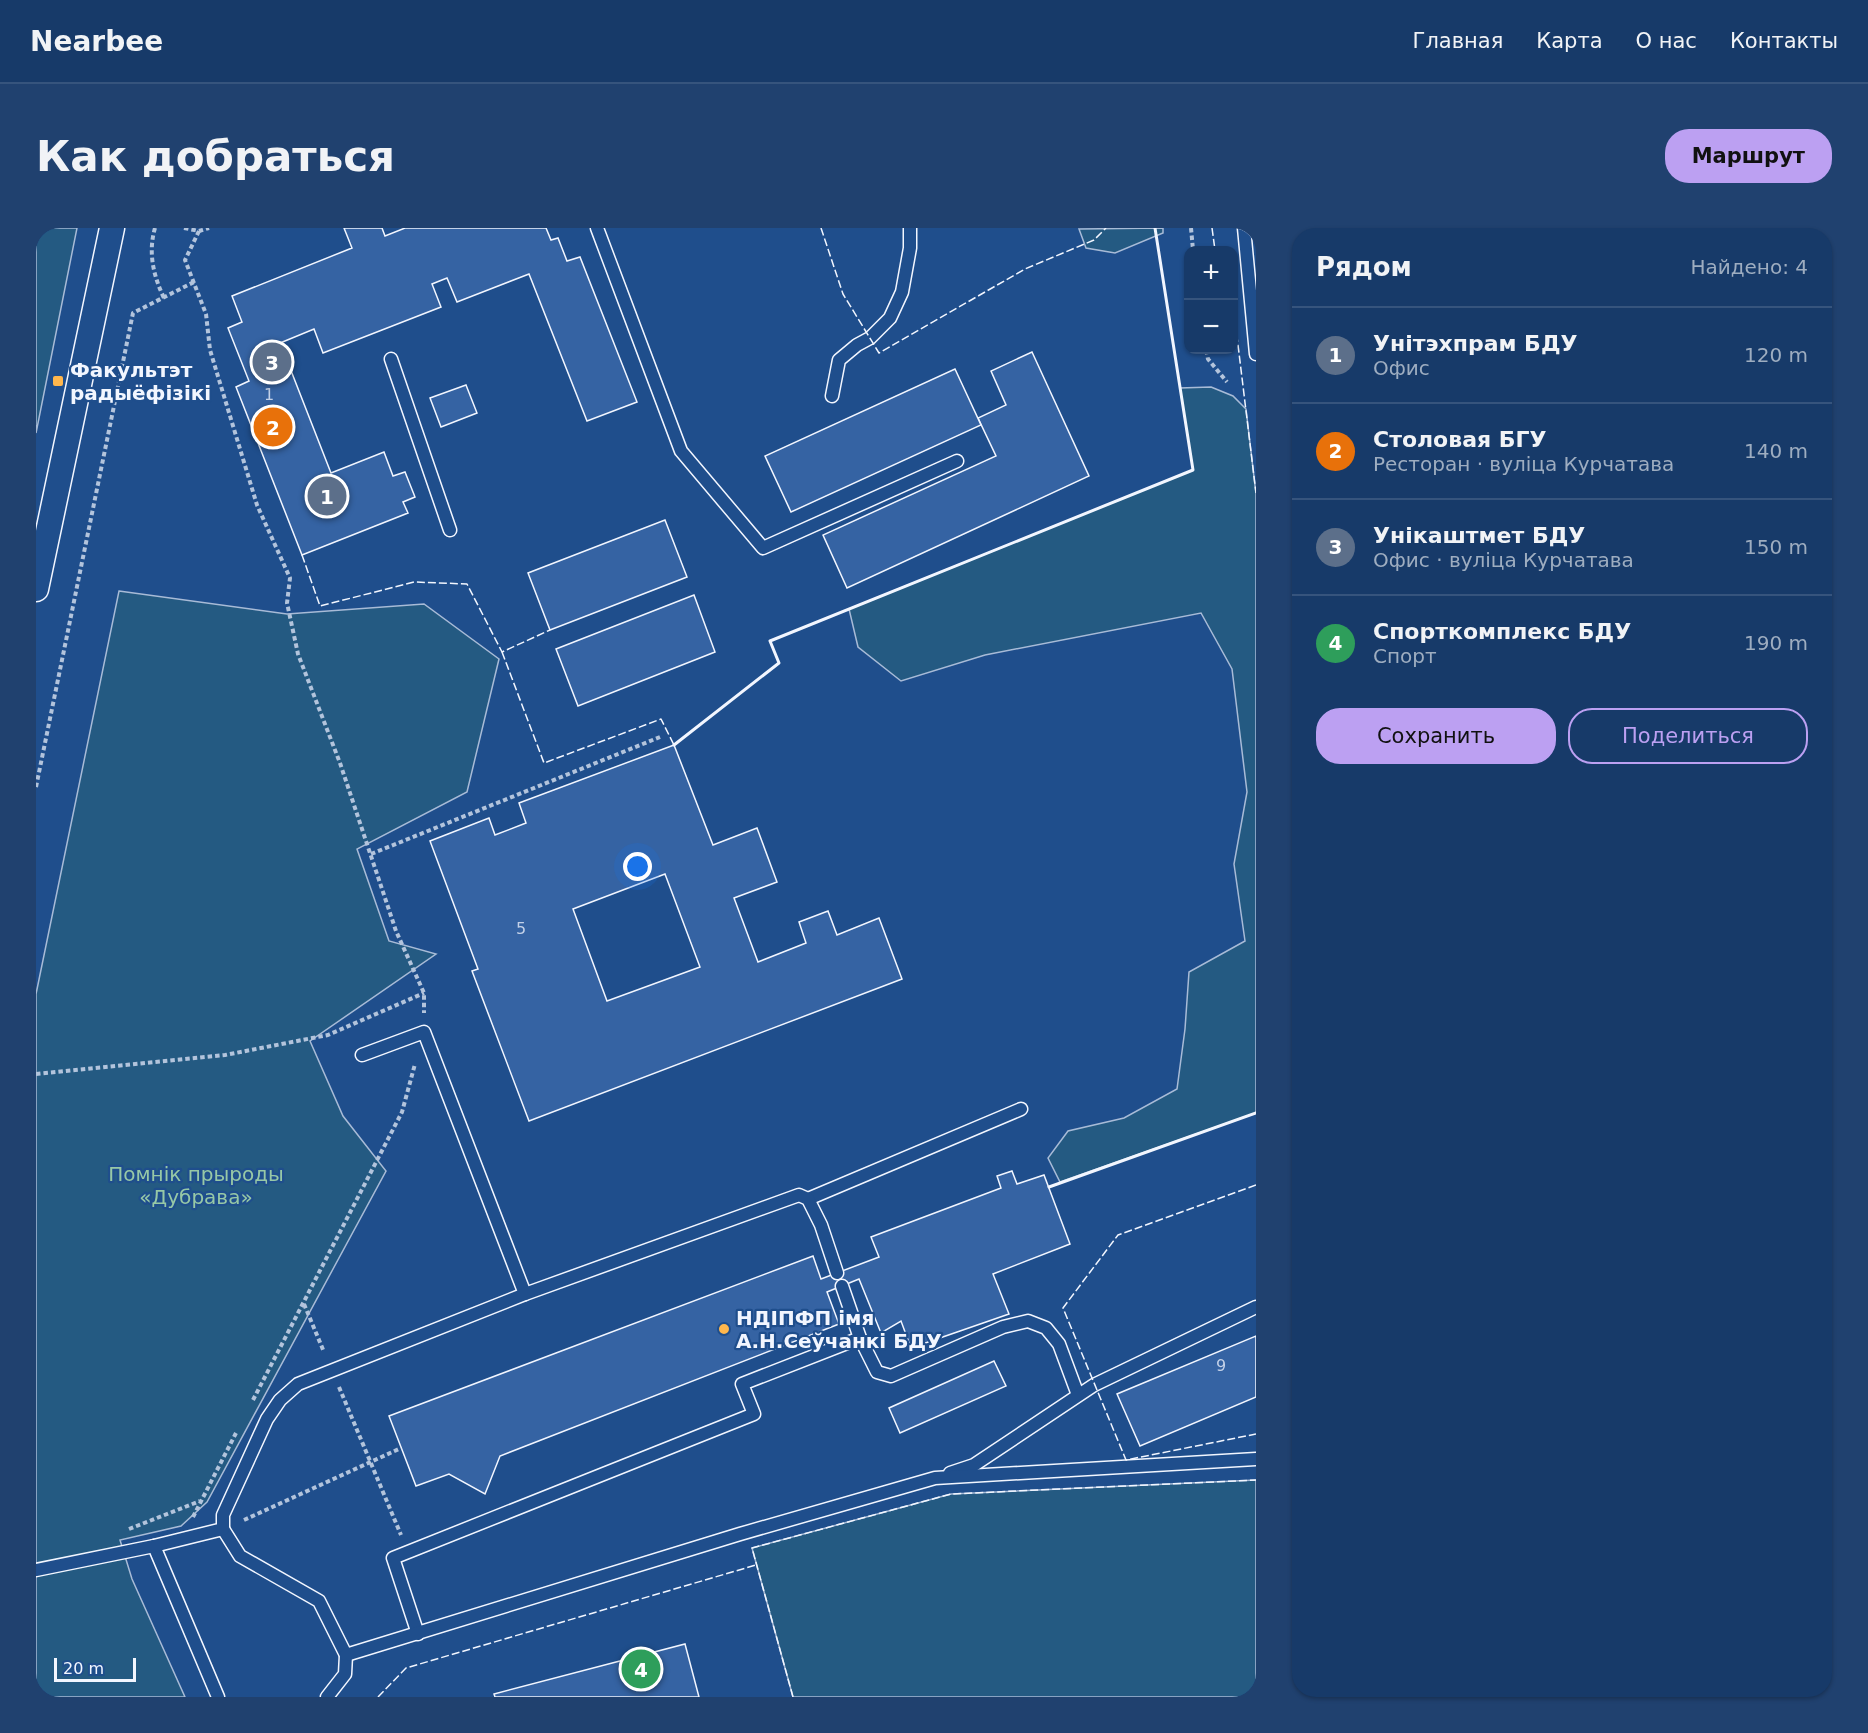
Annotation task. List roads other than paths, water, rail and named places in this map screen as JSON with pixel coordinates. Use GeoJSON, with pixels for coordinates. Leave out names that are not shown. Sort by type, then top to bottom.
{"type":"FeatureCollection","features":[{"type":"Feature","properties":{"kind":"street"},"geometry":{"type":"LineString","coordinates":[[36,589],[112,228]]}},
{"type":"Feature","properties":{"kind":"lane"},"geometry":{"type":"LineString","coordinates":[[597,228],[681,452],[763,548],[957,461]]}},
{"type":"Feature","properties":{"kind":"lane"},"geometry":{"type":"LineString","coordinates":[[832,396],[839,360],[857,345],[870,338],[890,318],[902,292],[910,248],[910,228]]}},
{"type":"Feature","properties":{"kind":"lane"},"geometry":{"type":"LineString","coordinates":[[1244,228],[1256,354]]}},
{"type":"Feature","properties":{"kind":"lane"},"geometry":{"type":"LineString","coordinates":[[391,359],[450,530]]}},
{"type":"Feature","properties":{"kind":"lane"},"geometry":{"type":"LineString","coordinates":[[362,1055],[424,1032],[525,1294]]}},
{"type":"Feature","properties":{"kind":"lane"},"geometry":{"type":"LineString","coordinates":[[808,1199],[1021,1109]]}},
{"type":"Feature","properties":{"kind":"lane"},"geometry":{"type":"LineString","coordinates":[[327,1697],[345,1674],[346,1655],[320,1601],[240,1556],[224,1529],[223,1515],[267,1419],[280,1400],[298,1384],[525,1294],[799,1195],[808,1199],[837,1273]]}},
{"type":"Feature","properties":{"kind":"lane"},"geometry":{"type":"LineString","coordinates":[[842,1286],[860,1338],[877,1372],[891,1377],[1003,1327],[1028,1321],[1046,1328],[1059,1344],[1078,1395]]}},
{"type":"Feature","properties":{"kind":"lane"},"geometry":{"type":"LineString","coordinates":[[346,1655],[974,1465],[1094,1385],[1256,1307]]}},
{"type":"Feature","properties":{"kind":"lane"},"geometry":{"type":"LineString","coordinates":[[418,1634],[393,1558],[754,1414],[742,1384],[860,1338]]}},
{"type":"Feature","properties":{"kind":"lane"},"geometry":{"type":"LineString","coordinates":[[935,1478],[1256,1459]]}},
{"type":"Feature","properties":{"kind":"lane"},"geometry":{"type":"LineString","coordinates":[[36,1570],[224,1529]]}},
{"type":"Feature","properties":{"kind":"lane"},"geometry":{"type":"LineString","coordinates":[[154,1546],[218,1697]]}},
{"type":"Feature","properties":{"kind":"place","name":"Унікаштмет БДУ"},"geometry":{"type":"Point","coordinates":[272,362]}},
{"type":"Feature","properties":{"kind":"place","name":"Факультэт радыёфізікі"},"geometry":{"type":"Point","coordinates":[58,381]}},
{"type":"Feature","properties":{"kind":"place","name":"Столовая БГУ"},"geometry":{"type":"Point","coordinates":[273,427]}},
{"type":"Feature","properties":{"kind":"place","name":"Унітэхпрам БДУ"},"geometry":{"type":"Point","coordinates":[327,496]}},
{"type":"Feature","properties":{"kind":"place","name":"НДІПФП імя А.Н.Сеўчанкі БДУ"},"geometry":{"type":"Point","coordinates":[724,1329]}},
{"type":"Feature","properties":{"kind":"place","name":"Спорткомплекс БДУ"},"geometry":{"type":"Point","coordinates":[641,1669]}},
{"type":"Feature","properties":{"kind":"park label","name":"Помнік прыроды «Дубрава»"},"geometry":{"type":"Point","coordinates":[196,1186]}}]}
